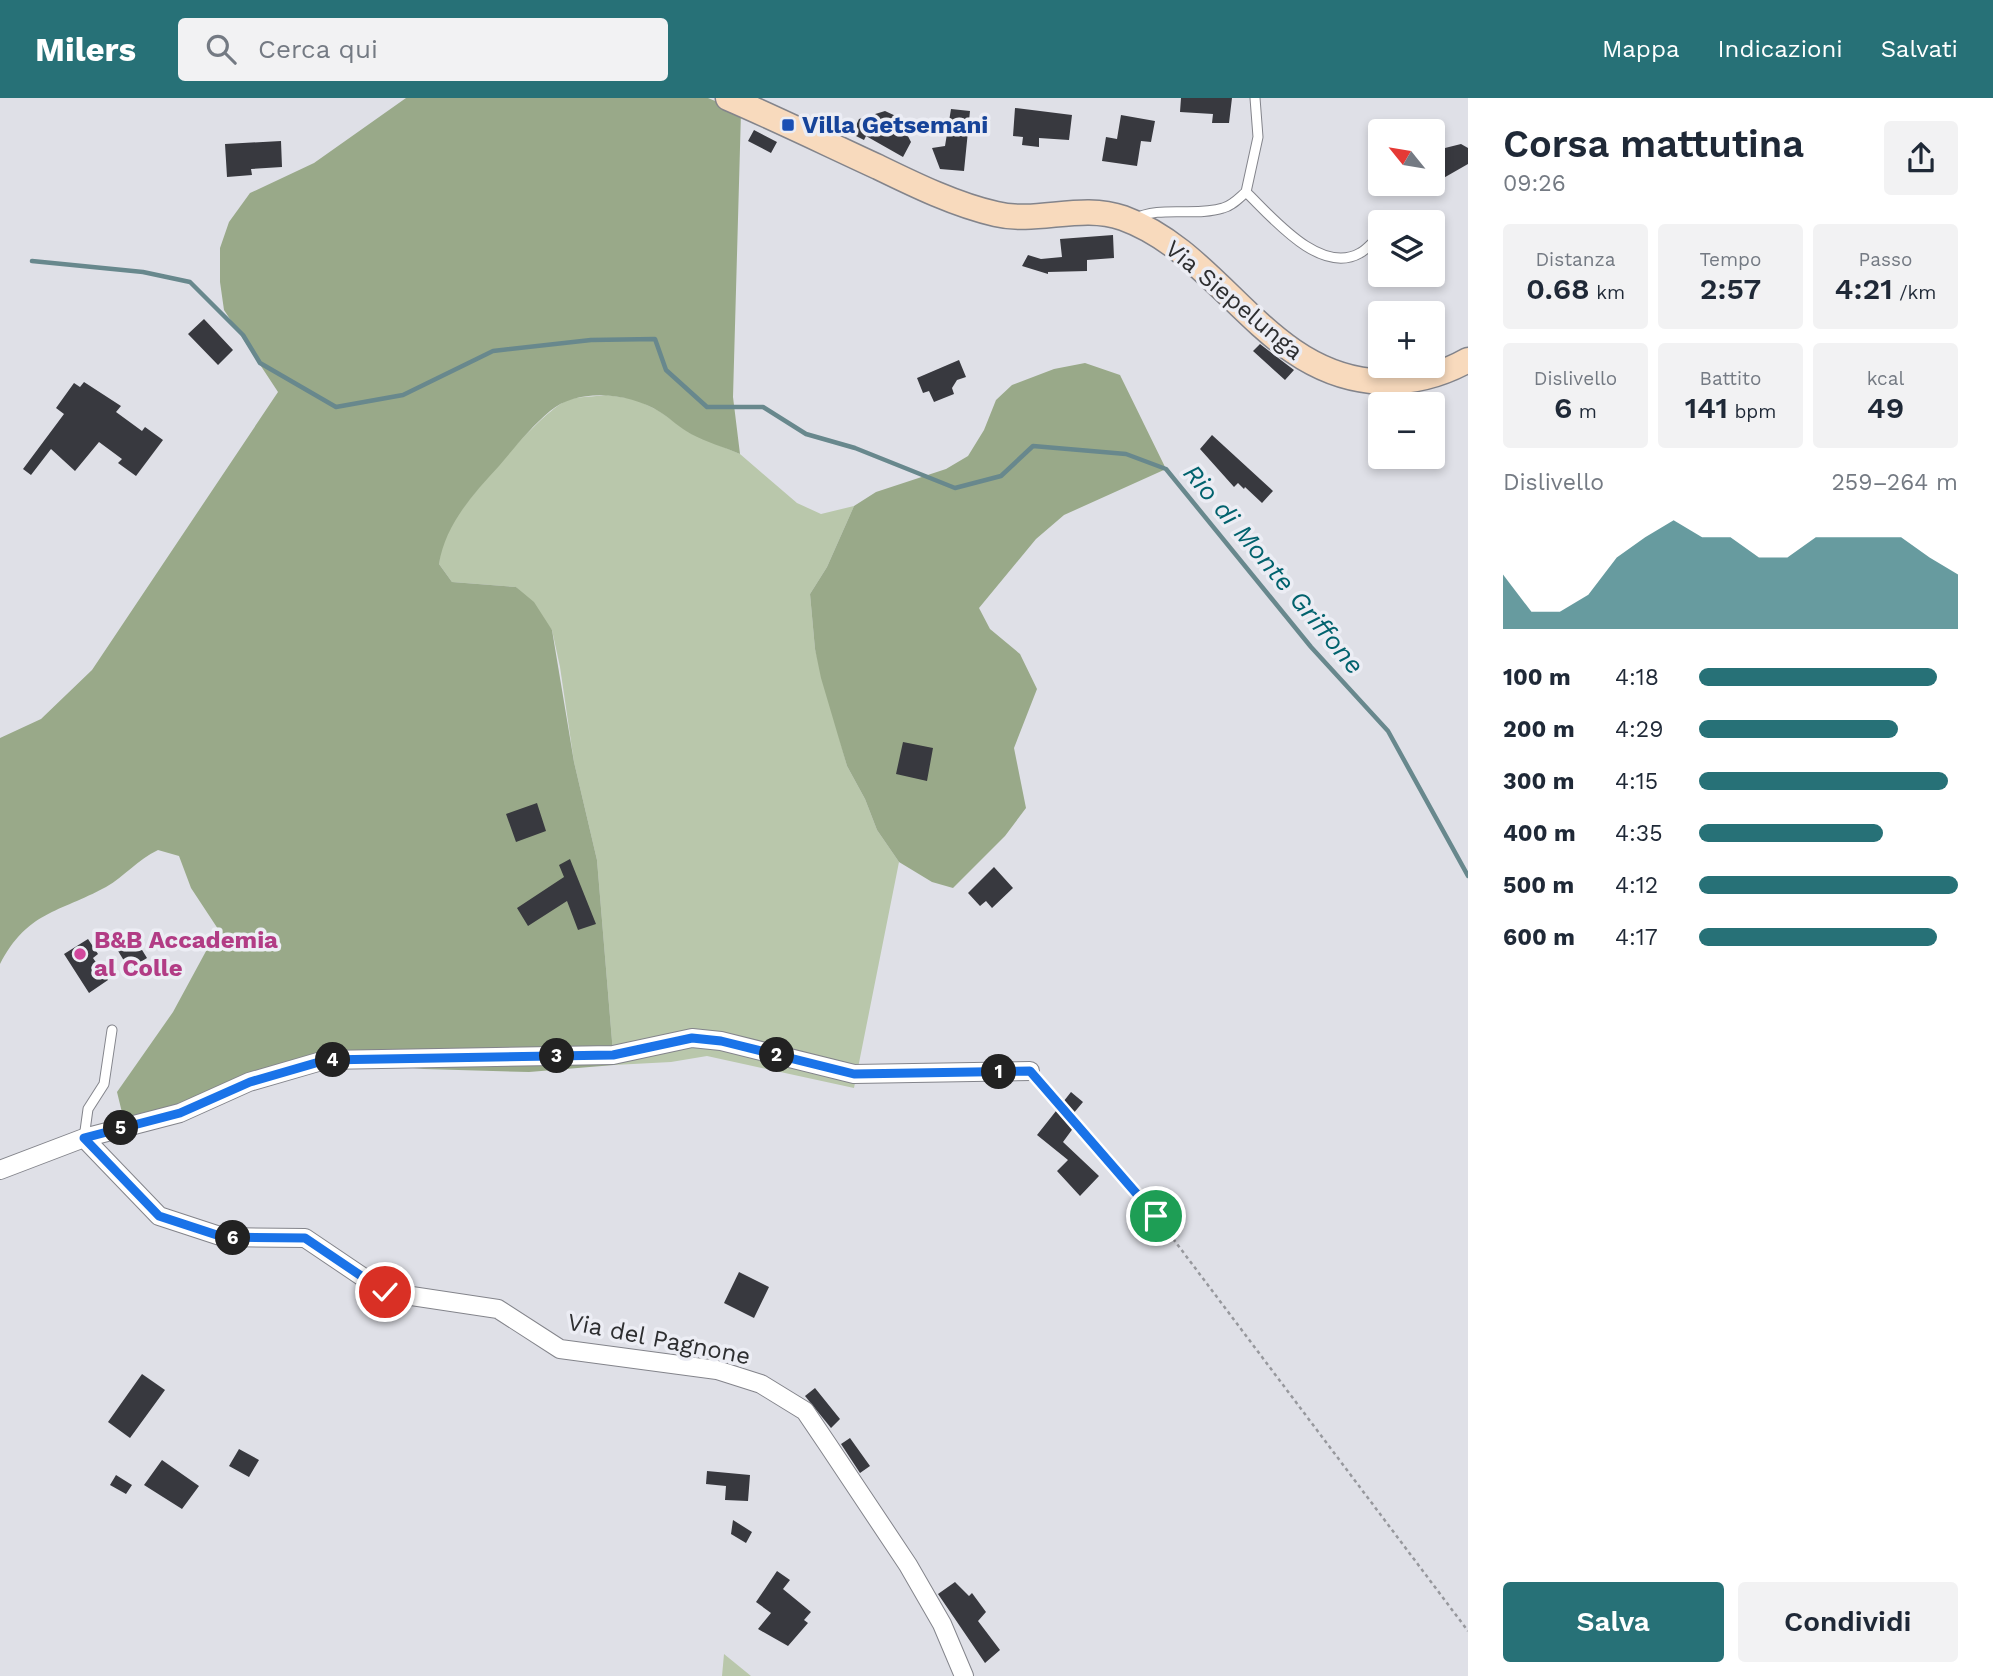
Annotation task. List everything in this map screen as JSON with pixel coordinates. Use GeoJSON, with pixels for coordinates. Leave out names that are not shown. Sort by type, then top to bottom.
{"type":"FeatureCollection","features":[{"type":"Feature","properties":{"kind":"street","name":"Via Siepelunga"},"geometry":{"type":"LineString","coordinates":[[731,98],[906,180],[997,215],[1023,217],[1100,213],[1130,222],[1162,239],[1202,266],[1261,326],[1295,355],[1321,369],[1354,379],[1389,383],[1416,380],[1468,360]]}},
{"type":"Feature","properties":{"kind":"street"},"geometry":{"type":"LineString","coordinates":[[0,1170],[84,1138],[180,1113],[250,1082],[326,1060],[613,1055],[692,1038],[721,1041],[854,1074],[1030,1071]]}},
{"type":"Feature","properties":{"kind":"street","name":"Via del Pagnone"},"geometry":{"type":"LineString","coordinates":[[84,1138],[159,1216],[223,1237],[305,1238],[385,1292],[498,1309],[560,1349],[717,1370],[761,1384],[804,1411],[828,1445],[908,1565],[942,1624],[964,1676]]}},
{"type":"Feature","properties":{"kind":"lane"},"geometry":{"type":"LineString","coordinates":[[1130,222],[1143,214],[1200,213],[1227,208],[1246,192],[1258,137],[1255,98]]}},
{"type":"Feature","properties":{"kind":"lane"},"geometry":{"type":"LineString","coordinates":[[1246,192],[1298,242],[1313,251],[1338,258],[1359,254],[1368,246]]}},
{"type":"Feature","properties":{"kind":"lane"},"geometry":{"type":"LineString","coordinates":[[84,1138],[89,1109],[104,1084],[111,1030]]}},
{"type":"Feature","properties":{"kind":"path"},"geometry":{"type":"LineString","coordinates":[[1030,1071],[1156,1216],[1468,1631]]}},
{"type":"Feature","properties":{"kind":"green space"},"geometry":{"type":"Polygon","coordinates":[[[406,98],[708,98],[741,112],[733,397],[740,454],[691,434],[660,412],[634,400],[605,395],[575,398],[562,403],[543,417],[479,488],[447,536],[439,564],[452,582],[516,587],[534,602],[552,630],[574,762],[597,860],[614,1065],[529,1072],[424,1069],[324,1060],[127,1133],[117,1092],[173,1012],[218,929],[191,888],[179,856],[158,850],[106,887],[33,923],[22,933],[0,964],[0,738],[41,719],[92,670],[278,392],[224,310],[220,282],[220,248],[229,222],[250,193],[314,163],[406,98]]]}},
{"type":"Feature","properties":{"kind":"green space"},"geometry":{"type":"Polygon","coordinates":[[[1085,363],[1120,375],[1166,469],[1064,515],[1036,539],[979,608],[990,629],[1020,654],[1037,689],[1014,748],[1026,808],[1005,836],[953,888],[932,882],[899,862],[877,830],[865,799],[847,766],[821,678],[815,649],[810,594],[827,567],[854,506],[876,492],[946,469],[968,456],[984,430],[996,400],[1012,385],[1054,369],[1085,363]]]}},
{"type":"Feature","properties":{"kind":"green space"},"geometry":{"type":"Polygon","coordinates":[[[606,395],[635,399],[659,411],[690,433],[740,454],[797,503],[821,514],[854,506],[827,567],[810,594],[815,649],[847,766],[865,799],[877,830],[899,862],[854,1088],[707,1056],[671,1062],[614,1065],[597,860],[574,762],[552,630],[516,587],[452,582],[439,564],[442,542],[449,529],[479,488],[519,442],[555,408],[568,400],[606,395]]]}},
{"type":"Feature","properties":{"kind":"green space"},"geometry":{"type":"Polygon","coordinates":[[[724,1654],[751,1676],[722,1676],[724,1654]]]}},
{"type":"Feature","properties":{"kind":"building"},"geometry":{"type":"Polygon","coordinates":[[[1181,98],[1232,98],[1229,123],[1212,123],[1213,114],[1180,112],[1181,98]]]}},
{"type":"Feature","properties":{"kind":"building"},"geometry":{"type":"Polygon","coordinates":[[[1015,108],[1072,115],[1069,140],[1039,138],[1039,147],[1022,145],[1023,137],[1013,136],[1015,108]]]}},
{"type":"Feature","properties":{"kind":"building"},"geometry":{"type":"Polygon","coordinates":[[[951,109],[970,111],[964,171],[940,169],[932,148],[945,146],[951,109]]]}},
{"type":"Feature","properties":{"kind":"building"},"geometry":{"type":"Polygon","coordinates":[[[885,111],[898,117],[911,142],[903,157],[866,136],[864,140],[852,134],[859,119],[885,111]]]}},
{"type":"Feature","properties":{"kind":"building"},"geometry":{"type":"Polygon","coordinates":[[[1121,115],[1155,121],[1151,142],[1141,141],[1137,166],[1102,161],[1106,137],[1117,139],[1121,115]]]}},
{"type":"Feature","properties":{"kind":"building"},"geometry":{"type":"Polygon","coordinates":[[[754,130],[777,142],[771,153],[748,141],[754,130]]]}},
{"type":"Feature","properties":{"kind":"building"},"geometry":{"type":"Polygon","coordinates":[[[281,141],[282,167],[251,169],[252,175],[227,177],[225,144],[281,141]]]}},
{"type":"Feature","properties":{"kind":"building"},"geometry":{"type":"Polygon","coordinates":[[[1461,144],[1468,148],[1468,164],[1446,177],[1446,148],[1461,144]]]}},
{"type":"Feature","properties":{"kind":"building"},"geometry":{"type":"Polygon","coordinates":[[[1113,235],[1114,258],[1087,260],[1087,271],[1048,274],[1022,266],[1028,255],[1041,259],[1062,257],[1060,239],[1113,235]]]}},
{"type":"Feature","properties":{"kind":"building"},"geometry":{"type":"Polygon","coordinates":[[[204,319],[233,350],[218,365],[188,334],[204,319]]]}},
{"type":"Feature","properties":{"kind":"building"},"geometry":{"type":"Polygon","coordinates":[[[1260,344],[1294,370],[1285,380],[1253,351],[1260,344]]]}},
{"type":"Feature","properties":{"kind":"building"},"geometry":{"type":"Polygon","coordinates":[[[959,360],[966,377],[957,380],[952,388],[954,394],[934,402],[929,391],[923,393],[917,378],[959,360]]]}},
{"type":"Feature","properties":{"kind":"building"},"geometry":{"type":"Polygon","coordinates":[[[84,382],[121,406],[116,412],[142,431],[145,427],[163,440],[136,476],[118,463],[122,459],[99,442],[75,471],[51,449],[31,475],[23,469],[64,414],[56,408],[74,383],[80,387],[84,382]]]}},
{"type":"Feature","properties":{"kind":"building"},"geometry":{"type":"Polygon","coordinates":[[[1212,435],[1273,491],[1262,503],[1238,483],[1234,487],[1200,449],[1212,435]]]}},
{"type":"Feature","properties":{"kind":"building"},"geometry":{"type":"Polygon","coordinates":[[[903,742],[933,748],[927,781],[896,774],[903,742]]]}},
{"type":"Feature","properties":{"kind":"building"},"geometry":{"type":"Polygon","coordinates":[[[537,803],[546,831],[516,842],[506,814],[537,803]]]}},
{"type":"Feature","properties":{"kind":"building"},"geometry":{"type":"Polygon","coordinates":[[[570,859],[596,924],[578,930],[567,901],[528,926],[517,908],[564,877],[559,865],[570,859]]]}},
{"type":"Feature","properties":{"kind":"building"},"geometry":{"type":"Polygon","coordinates":[[[994,867],[1013,888],[992,908],[986,901],[980,906],[968,893],[994,867]]]}},
{"type":"Feature","properties":{"kind":"building"},"geometry":{"type":"Polygon","coordinates":[[[124,934],[128,941],[134,937],[147,958],[129,969],[112,941],[124,934]]]}},
{"type":"Feature","properties":{"kind":"building"},"geometry":{"type":"Polygon","coordinates":[[[88,939],[98,954],[93,958],[108,980],[89,993],[64,954],[88,939]]]}},
{"type":"Feature","properties":{"kind":"building"},"geometry":{"type":"Polygon","coordinates":[[[1071,1092],[1083,1102],[1067,1121],[1074,1127],[1063,1142],[1099,1176],[1080,1196],[1057,1171],[1068,1160],[1037,1135],[1071,1092]]]}},
{"type":"Feature","properties":{"kind":"building"},"geometry":{"type":"Polygon","coordinates":[[[739,1272],[769,1287],[754,1318],[724,1303],[739,1272]]]}},
{"type":"Feature","properties":{"kind":"building"},"geometry":{"type":"Polygon","coordinates":[[[142,1374],[165,1390],[130,1438],[108,1422],[142,1374]]]}},
{"type":"Feature","properties":{"kind":"building"},"geometry":{"type":"Polygon","coordinates":[[[815,1388],[840,1419],[831,1428],[805,1396],[815,1388]]]}},
{"type":"Feature","properties":{"kind":"building"},"geometry":{"type":"Polygon","coordinates":[[[850,1438],[870,1466],[860,1473],[841,1444],[850,1438]]]}},
{"type":"Feature","properties":{"kind":"building"},"geometry":{"type":"Polygon","coordinates":[[[239,1449],[259,1460],[249,1477],[229,1466],[239,1449]]]}},
{"type":"Feature","properties":{"kind":"building"},"geometry":{"type":"Polygon","coordinates":[[[162,1460],[199,1486],[182,1509],[144,1485],[162,1460]]]}},
{"type":"Feature","properties":{"kind":"building"},"geometry":{"type":"Polygon","coordinates":[[[707,1471],[750,1475],[748,1501],[725,1500],[726,1486],[706,1484],[707,1471]]]}},
{"type":"Feature","properties":{"kind":"building"},"geometry":{"type":"Polygon","coordinates":[[[116,1475],[132,1485],[126,1494],[110,1485],[116,1475]]]}},
{"type":"Feature","properties":{"kind":"building"},"geometry":{"type":"Polygon","coordinates":[[[733,1520],[752,1532],[746,1543],[731,1534],[733,1520]]]}},
{"type":"Feature","properties":{"kind":"building"},"geometry":{"type":"Polygon","coordinates":[[[777,1571],[790,1580],[783,1589],[811,1612],[804,1620],[808,1623],[788,1646],[758,1629],[771,1613],[756,1602],[777,1571]]]}},
{"type":"Feature","properties":{"kind":"building"},"geometry":{"type":"Polygon","coordinates":[[[955,1582],[969,1596],[972,1593],[986,1612],[978,1621],[1000,1650],[985,1663],[938,1594],[955,1582]]]}},
{"type":"Feature","properties":{"kind":"waterway","name":"Rio di Monte Griffone"},"geometry":{"type":"LineString","coordinates":[[32,261],[143,272],[190,282],[243,335],[260,363],[336,407],[403,395],[493,351],[591,340],[655,339],[666,370],[707,407],[763,407],[806,434],[855,448],[955,488],[1001,476],[1033,446],[1126,454],[1166,469],[1311,647],[1388,731],[1468,876]]}},
{"type":"Feature","properties":{"kind":"place","name":"Villa Getsemani"},"geometry":{"type":"Point","coordinates":[788,125]}},
{"type":"Feature","properties":{"kind":"place","name":"B&B Accademia al Colle"},"geometry":{"type":"Point","coordinates":[80,954]}},
{"type":"Feature","properties":{"kind":"route"},"geometry":{"type":"LineString","coordinates":[[385,1292],[305,1238],[223,1237],[159,1216],[84,1138],[180,1113],[250,1082],[326,1060],[613,1055],[692,1038],[721,1041],[854,1074],[1030,1071],[1156,1216]]}}]}
